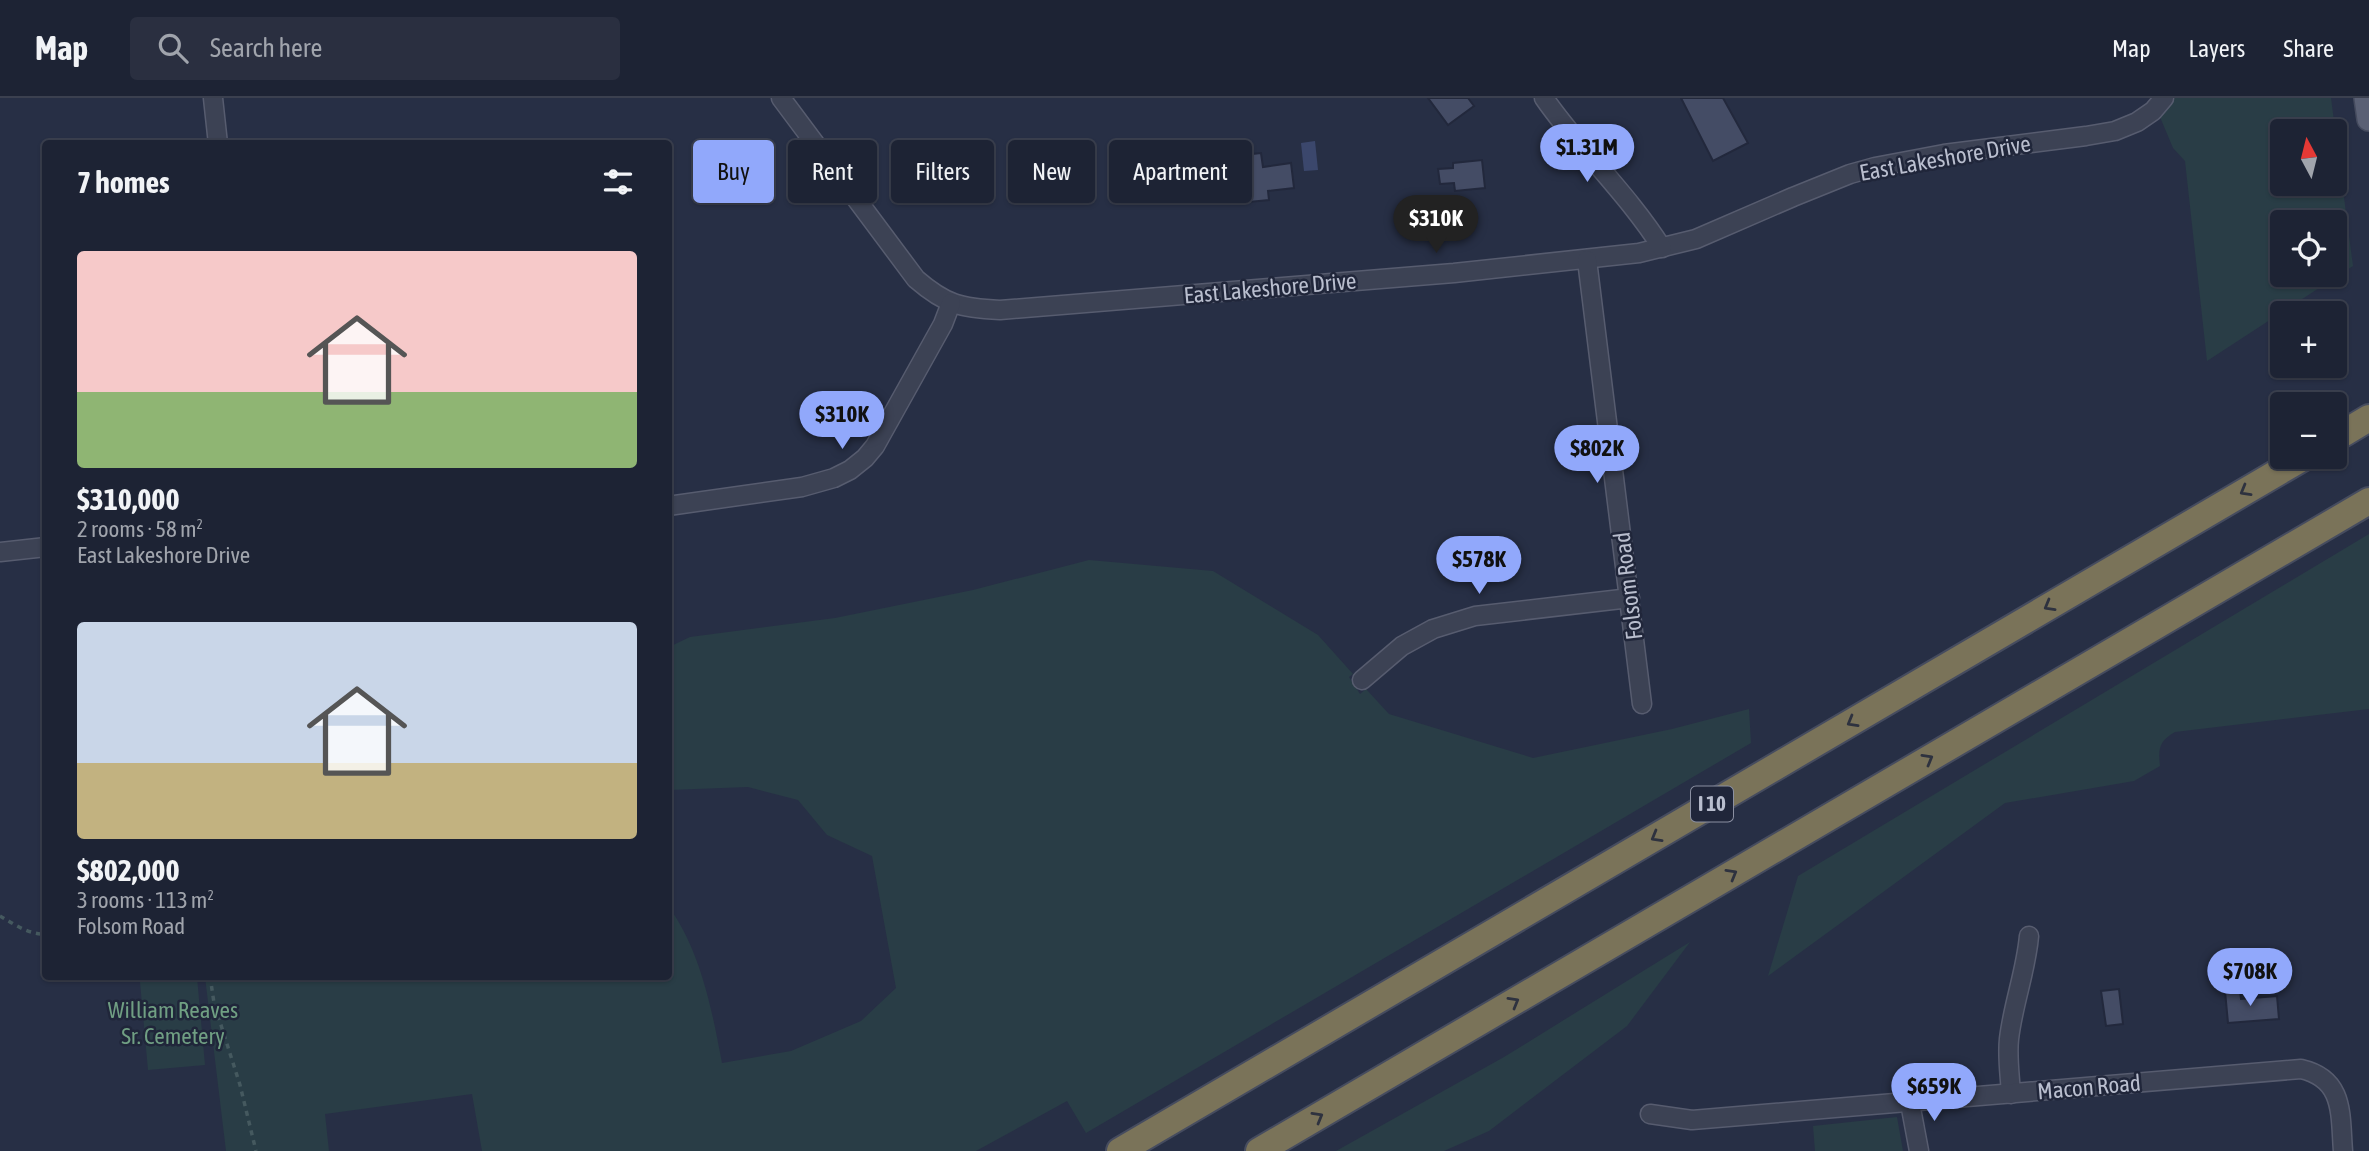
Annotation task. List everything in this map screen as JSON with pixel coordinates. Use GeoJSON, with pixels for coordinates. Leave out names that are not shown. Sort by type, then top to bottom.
{"type":"FeatureCollection","features":[{"type":"Feature","properties":{"kind":"highway"},"geometry":{"type":"LineString","coordinates":[[2347,431],[2369,418]]}},
{"type":"Feature","properties":{"kind":"highway","name":"I 10"},"geometry":{"type":"LineString","coordinates":[[1121,1151],[2284,469]]}},
{"type":"Feature","properties":{"kind":"highway"},"geometry":{"type":"LineString","coordinates":[[1259,1151],[2369,501]]}},
{"type":"Feature","properties":{"kind":"main road"},"geometry":{"type":"LineString","coordinates":[[2367,98],[2369,118]]}},
{"type":"Feature","properties":{"kind":"street"},"geometry":{"type":"LineString","coordinates":[[213,98],[218,140]]}},
{"type":"Feature","properties":{"kind":"street","name":"East Lakeshore Drive"},"geometry":{"type":"LineString","coordinates":[[781,98],[916,279],[934,295],[951,303],[968,309],[1000,310],[1454,274],[1587,260],[1662,248],[1696,239],[1850,174],[1875,167],[1944,154],[2115,131],[2137,122],[2153,111],[2164,98]]}},
{"type":"Feature","properties":{"kind":"street"},"geometry":{"type":"LineString","coordinates":[[1544,98],[1643,220],[1662,248]]}},
{"type":"Feature","properties":{"kind":"street","name":"Folsom Road"},"geometry":{"type":"LineString","coordinates":[[1587,260],[1642,705]]}},
{"type":"Feature","properties":{"kind":"street"},"geometry":{"type":"LineString","coordinates":[[672,505],[802,487],[834,478],[850,470],[875,446],[943,324],[951,303]]}},
{"type":"Feature","properties":{"kind":"street"},"geometry":{"type":"LineString","coordinates":[[0,552],[42,547]]}},
{"type":"Feature","properties":{"kind":"street"},"geometry":{"type":"LineString","coordinates":[[1362,680],[1402,646],[1433,629],[1475,616],[1630,598]]}},
{"type":"Feature","properties":{"kind":"street"},"geometry":{"type":"LineString","coordinates":[[2011,1094],[2009,1041],[2027,959],[2029,936]]}},
{"type":"Feature","properties":{"kind":"street","name":"Macon Road"},"geometry":{"type":"LineString","coordinates":[[1650,1114],[1692,1120],[2301,1069],[2323,1077],[2334,1090],[2339,1104],[2343,1151]]}},
{"type":"Feature","properties":{"kind":"street"},"geometry":{"type":"LineString","coordinates":[[1910,1103],[1919,1151]]}},
{"type":"Feature","properties":{"kind":"path"},"geometry":{"type":"LineString","coordinates":[[0,916],[20,928],[42,934]]}},
{"type":"Feature","properties":{"kind":"path"},"geometry":{"type":"LineString","coordinates":[[211,980],[214,1003],[240,1085],[256,1151]]}},
{"type":"Feature","properties":{"kind":"green space"},"geometry":{"type":"Polygon","coordinates":[[[2175,98],[2331,98],[2334,119],[2270,119],[2270,196],[2344,196],[2346,210],[2270,210],[2270,287],[2321,287],[2299,301],[2270,301],[2270,320],[2207,361],[2185,161],[2173,148],[2160,117],[2175,98]]]}},
{"type":"Feature","properties":{"kind":"green space"},"geometry":{"type":"Polygon","coordinates":[[[2347,220],[2353,266],[2347,270],[2347,220]]]}},
{"type":"Feature","properties":{"kind":"green space"},"geometry":{"type":"Polygon","coordinates":[[[2369,534],[2369,709],[2175,732],[2161,746],[2160,766],[2134,781],[2005,803],[1768,976],[1798,876],[2369,534]]]}},
{"type":"Feature","properties":{"kind":"green space"},"geometry":{"type":"Polygon","coordinates":[[[1089,560],[1213,571],[1318,635],[1353,674],[1349,677],[1360,694],[1366,689],[1389,714],[1533,758],[1672,729],[1749,709],[1751,743],[1086,1133],[1067,1101],[976,1151],[482,1151],[472,1094],[325,1114],[329,1151],[226,1151],[205,980],[672,980],[672,912],[689,943],[704,982],[722,1063],[791,1051],[861,1021],[896,988],[872,856],[827,835],[798,800],[748,787],[672,790],[672,646],[690,637],[835,618],[973,590],[1089,560]]]}},
{"type":"Feature","properties":{"kind":"green space"},"geometry":{"type":"Polygon","coordinates":[[[1690,942],[1627,1026],[1489,1131],[1444,1151],[1336,1151],[1504,1057],[1690,942]]]}},
{"type":"Feature","properties":{"kind":"green space","name":"William Reaves Sr. Cemetery"},"geometry":{"type":"Polygon","coordinates":[[[197,980],[205,1065],[148,1070],[140,982],[197,980]]]}},
{"type":"Feature","properties":{"kind":"green space"},"geometry":{"type":"Polygon","coordinates":[[[1897,1117],[1903,1151],[1815,1151],[1813,1126],[1897,1117]]]}},
{"type":"Feature","properties":{"kind":"water"},"geometry":{"type":"Polygon","coordinates":[[[1315,141],[1318,170],[1304,171],[1301,143],[1315,141]]]}},
{"type":"Feature","properties":{"kind":"building"},"geometry":{"type":"Polygon","coordinates":[[[1428,98],[1468,98],[1474,106],[1448,125],[1428,98]]]}},
{"type":"Feature","properties":{"kind":"building"},"geometry":{"type":"Polygon","coordinates":[[[1681,98],[1723,98],[1748,143],[1713,161],[1681,98]]]}},
{"type":"Feature","properties":{"kind":"building"},"geometry":{"type":"Polygon","coordinates":[[[1261,153],[1263,167],[1291,163],[1294,188],[1268,191],[1269,200],[1252,202],[1252,154],[1261,153]]]}},
{"type":"Feature","properties":{"kind":"building"},"geometry":{"type":"Polygon","coordinates":[[[1482,160],[1485,188],[1455,191],[1454,183],[1440,184],[1438,169],[1453,168],[1453,163],[1482,160]]]}},
{"type":"Feature","properties":{"kind":"building"},"geometry":{"type":"Polygon","coordinates":[[[2119,989],[2123,1024],[2106,1026],[2101,991],[2119,989]]]}},
{"type":"Feature","properties":{"kind":"building"},"geometry":{"type":"Polygon","coordinates":[[[2240,990],[2241,999],[2277,996],[2279,1019],[2228,1023],[2225,991],[2240,990]]]}}]}
